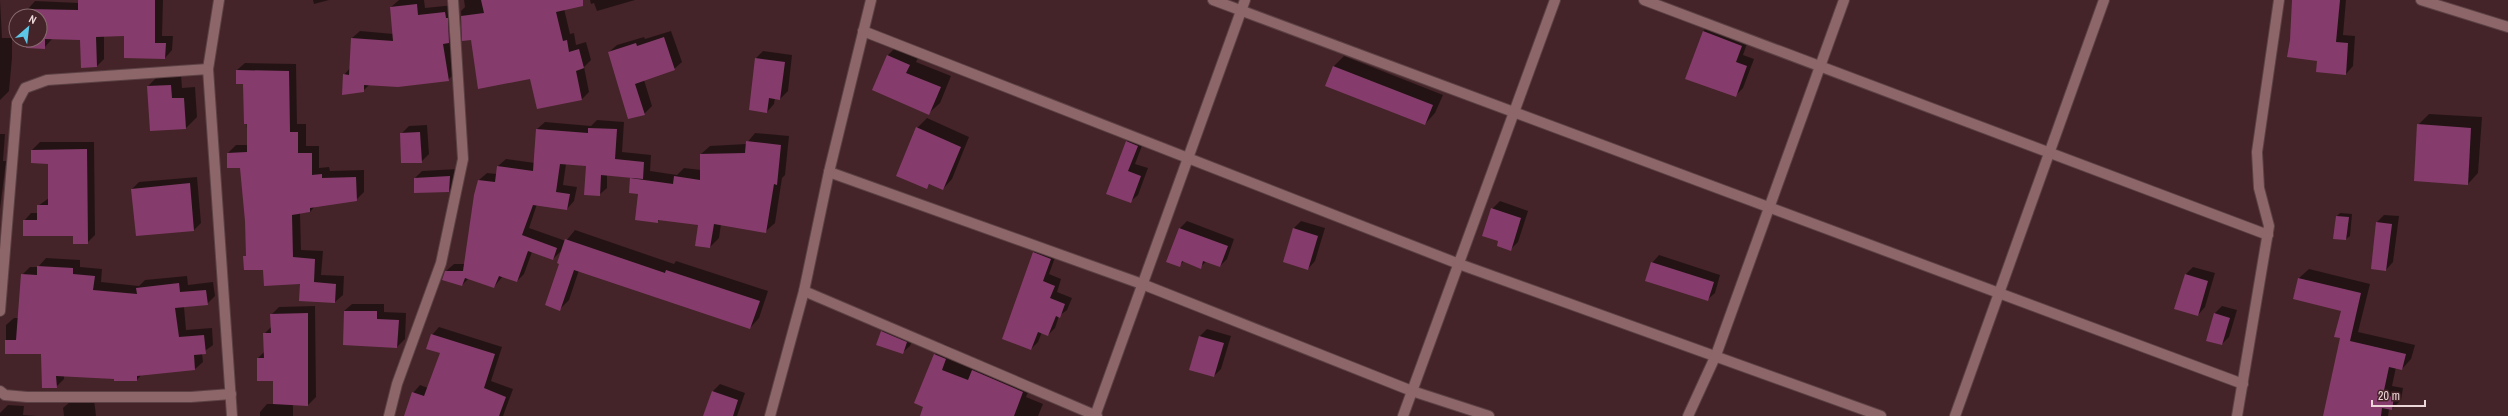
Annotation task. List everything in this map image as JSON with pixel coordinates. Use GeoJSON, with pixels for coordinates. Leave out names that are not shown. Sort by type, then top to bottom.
{"type":"FeatureCollection","features":[{"type":"Feature","properties":{"kind":"street"},"geometry":{"type":"LineString","coordinates":[[219,0],[208,69],[232,416]]}},
{"type":"Feature","properties":{"kind":"street"},"geometry":{"type":"LineString","coordinates":[[389,416],[397,384],[441,263],[463,160],[453,0]]}},
{"type":"Feature","properties":{"kind":"street"},"geometry":{"type":"LineString","coordinates":[[770,416],[804,291],[829,172],[871,0]]}},
{"type":"Feature","properties":{"kind":"street"},"geometry":{"type":"LineString","coordinates":[[1212,0],[2243,384]]}},
{"type":"Feature","properties":{"kind":"street"},"geometry":{"type":"LineString","coordinates":[[804,291],[1096,416],[1142,284],[1245,0]]}},
{"type":"Feature","properties":{"kind":"street"},"geometry":{"type":"LineString","coordinates":[[1403,416],[1555,0]]}},
{"type":"Feature","properties":{"kind":"street"},"geometry":{"type":"LineString","coordinates":[[1644,0],[2268,235]]}},
{"type":"Feature","properties":{"kind":"street"},"geometry":{"type":"LineString","coordinates":[[1688,416],[1716,355],[1844,0]]}},
{"type":"Feature","properties":{"kind":"street"},"geometry":{"type":"LineString","coordinates":[[1955,416],[2104,0]]}},
{"type":"Feature","properties":{"kind":"street"},"geometry":{"type":"LineString","coordinates":[[2237,416],[2269,226],[2259,188],[2257,152],[2279,0]]}},
{"type":"Feature","properties":{"kind":"street"},"geometry":{"type":"LineString","coordinates":[[2421,0],[2508,27]]}},
{"type":"Feature","properties":{"kind":"street"},"geometry":{"type":"LineString","coordinates":[[863,31],[1459,264],[1716,355],[1881,416]]}},
{"type":"Feature","properties":{"kind":"street"},"geometry":{"type":"LineString","coordinates":[[0,311],[17,103],[25,88],[47,80],[208,69]]}},
{"type":"Feature","properties":{"kind":"street"},"geometry":{"type":"LineString","coordinates":[[829,172],[1142,284],[1412,391],[1489,416]]}},
{"type":"Feature","properties":{"kind":"street"},"geometry":{"type":"LineString","coordinates":[[0,391],[6,395],[27,397],[191,397],[231,394]]}},
{"type":"Feature","properties":{"kind":"building"},"geometry":{"type":"Polygon","coordinates":[[[78,0],[155,0],[155,43],[166,43],[165,59],[124,58],[124,36],[96,37],[97,67],[81,68],[80,40],[48,39],[48,9],[78,10],[78,0]]]}},
{"type":"Feature","properties":{"kind":"building"},"geometry":{"type":"Polygon","coordinates":[[[481,0],[583,0],[583,6],[556,12],[563,41],[567,40],[569,52],[579,49],[584,68],[576,71],[582,100],[537,109],[530,79],[478,89],[471,40],[462,41],[461,16],[484,13],[481,0]]]}},
{"type":"Feature","properties":{"kind":"building"},"geometry":{"type":"Polygon","coordinates":[[[2292,0],[2340,0],[2336,42],[2348,43],[2346,75],[2316,72],[2317,61],[2287,57],[2290,40],[2292,0]]]}},
{"type":"Feature","properties":{"kind":"building"},"geometry":{"type":"Polygon","coordinates":[[[417,4],[418,15],[445,12],[446,18],[448,18],[449,43],[443,44],[449,81],[398,87],[364,85],[364,92],[342,95],[343,74],[349,75],[351,38],[393,41],[390,7],[417,4]]]}},
{"type":"Feature","properties":{"kind":"building"},"geometry":{"type":"Polygon","coordinates":[[[1703,31],[1742,46],[1736,62],[1747,66],[1736,97],[1685,79],[1703,31]]]}},
{"type":"Feature","properties":{"kind":"building"},"geometry":{"type":"Polygon","coordinates":[[[664,37],[675,70],[635,84],[645,115],[628,119],[608,52],[636,43],[637,46],[664,37]]]}},
{"type":"Feature","properties":{"kind":"building"},"geometry":{"type":"Polygon","coordinates":[[[887,55],[910,65],[906,73],[941,87],[929,115],[872,90],[887,55]]]}},
{"type":"Feature","properties":{"kind":"building"},"geometry":{"type":"Polygon","coordinates":[[[755,58],[785,62],[780,100],[769,98],[767,113],[749,110],[755,58]]]}},
{"type":"Feature","properties":{"kind":"building"},"geometry":{"type":"Polygon","coordinates":[[[1333,66],[1433,105],[1425,125],[1325,86],[1333,66]]]}},
{"type":"Feature","properties":{"kind":"building"},"geometry":{"type":"Polygon","coordinates":[[[236,70],[289,71],[290,132],[298,132],[298,153],[312,153],[312,175],[322,174],[322,178],[356,177],[357,201],[310,208],[310,212],[292,215],[293,257],[315,259],[314,282],[336,284],[335,303],[299,301],[300,284],[264,286],[263,270],[244,270],[243,256],[246,256],[245,221],[240,168],[227,168],[227,153],[247,152],[247,124],[244,124],[243,84],[236,84],[236,70]]]}},
{"type":"Feature","properties":{"kind":"building"},"geometry":{"type":"Polygon","coordinates":[[[171,85],[172,98],[184,98],[186,129],[150,131],[147,86],[171,85]]]}},
{"type":"Feature","properties":{"kind":"building"},"geometry":{"type":"Polygon","coordinates":[[[2417,124],[2471,128],[2468,185],[2414,181],[2417,124]]]}},
{"type":"Feature","properties":{"kind":"building"},"geometry":{"type":"Polygon","coordinates":[[[916,127],[961,147],[943,190],[929,184],[927,189],[896,176],[916,127]]]}},
{"type":"Feature","properties":{"kind":"building"},"geometry":{"type":"Polygon","coordinates":[[[588,128],[617,129],[615,159],[644,162],[643,179],[601,175],[600,196],[584,195],[586,166],[560,164],[556,192],[570,194],[567,210],[533,205],[522,235],[557,248],[553,260],[528,251],[517,282],[499,276],[494,288],[465,278],[462,286],[442,280],[445,271],[463,271],[474,195],[478,180],[495,182],[497,166],[533,171],[536,129],[588,133],[588,128]]]}},
{"type":"Feature","properties":{"kind":"building"},"geometry":{"type":"Polygon","coordinates":[[[420,132],[422,163],[401,163],[400,133],[420,132]]]}},
{"type":"Feature","properties":{"kind":"building"},"geometry":{"type":"Polygon","coordinates":[[[746,141],[781,145],[777,185],[774,184],[766,233],[714,224],[710,248],[695,246],[698,225],[658,220],[658,223],[635,220],[638,194],[629,193],[630,178],[673,184],[674,176],[700,180],[700,154],[745,153],[746,141]]]}},
{"type":"Feature","properties":{"kind":"building"},"geometry":{"type":"Polygon","coordinates":[[[1126,141],[1138,146],[1128,171],[1141,176],[1131,203],[1106,194],[1126,141]]]}},
{"type":"Feature","properties":{"kind":"building"},"geometry":{"type":"Polygon","coordinates":[[[87,149],[88,244],[73,244],[73,236],[23,236],[23,220],[37,220],[37,205],[48,205],[48,164],[31,163],[31,150],[87,149]]]}},
{"type":"Feature","properties":{"kind":"building"},"geometry":{"type":"Polygon","coordinates":[[[450,176],[449,192],[414,193],[414,178],[450,176]]]}},
{"type":"Feature","properties":{"kind":"building"},"geometry":{"type":"Polygon","coordinates":[[[190,183],[194,231],[136,236],[131,189],[190,183]]]}},
{"type":"Feature","properties":{"kind":"building"},"geometry":{"type":"Polygon","coordinates":[[[1491,208],[1521,218],[1511,251],[1497,246],[1498,241],[1482,236],[1491,208]]]}},
{"type":"Feature","properties":{"kind":"building"},"geometry":{"type":"Polygon","coordinates":[[[2336,216],[2349,217],[2346,240],[2333,239],[2336,216]]]}},
{"type":"Feature","properties":{"kind":"building"},"geometry":{"type":"Polygon","coordinates":[[[2376,222],[2392,224],[2386,271],[2371,269],[2376,222]]]}},
{"type":"Feature","properties":{"kind":"building"},"geometry":{"type":"Polygon","coordinates":[[[1179,228],[1228,246],[1220,267],[1203,261],[1201,269],[1182,261],[1180,267],[1166,262],[1179,228]]]}},
{"type":"Feature","properties":{"kind":"building"},"geometry":{"type":"Polygon","coordinates":[[[1293,228],[1318,236],[1308,270],[1283,262],[1293,228]]]}},
{"type":"Feature","properties":{"kind":"building"},"geometry":{"type":"Polygon","coordinates":[[[565,239],[665,273],[666,270],[760,301],[750,329],[574,270],[560,311],[545,305],[559,264],[557,263],[565,239]]]}},
{"type":"Feature","properties":{"kind":"building"},"geometry":{"type":"Polygon","coordinates":[[[1033,252],[1051,259],[1043,281],[1055,286],[1050,298],[1065,304],[1060,318],[1056,316],[1048,336],[1038,332],[1031,350],[1002,339],[1033,252]]]}},
{"type":"Feature","properties":{"kind":"building"},"geometry":{"type":"Polygon","coordinates":[[[1651,262],[1714,282],[1708,301],[1645,281],[1651,262]]]}},
{"type":"Feature","properties":{"kind":"building"},"geometry":{"type":"Polygon","coordinates":[[[37,266],[73,268],[73,274],[95,276],[93,290],[137,294],[136,288],[179,283],[180,292],[206,290],[208,305],[175,308],[179,337],[204,335],[206,354],[194,355],[195,370],[137,376],[137,381],[114,381],[114,379],[56,376],[57,388],[42,388],[41,354],[5,354],[5,340],[16,340],[21,274],[37,275],[37,266]]]}},
{"type":"Feature","properties":{"kind":"building"},"geometry":{"type":"Polygon","coordinates":[[[2185,274],[2208,281],[2198,316],[2174,309],[2185,274]]]}},
{"type":"Feature","properties":{"kind":"building"},"geometry":{"type":"Polygon","coordinates":[[[2298,278],[2361,293],[2350,341],[2406,354],[2402,370],[2389,367],[2383,395],[2394,397],[2392,410],[2382,408],[2381,416],[2323,416],[2340,338],[2334,337],[2341,311],[2293,299],[2298,278]]]}},
{"type":"Feature","properties":{"kind":"building"},"geometry":{"type":"Polygon","coordinates":[[[344,311],[377,311],[377,319],[399,320],[397,348],[343,345],[344,311]]]}},
{"type":"Feature","properties":{"kind":"building"},"geometry":{"type":"Polygon","coordinates":[[[308,313],[308,406],[273,404],[273,381],[257,381],[257,358],[264,358],[263,333],[271,333],[270,314],[308,313]]]}},
{"type":"Feature","properties":{"kind":"building"},"geometry":{"type":"Polygon","coordinates":[[[2214,313],[2230,318],[2222,345],[2206,341],[2214,313]]]}},
{"type":"Feature","properties":{"kind":"building"},"geometry":{"type":"Polygon","coordinates":[[[881,331],[907,342],[903,354],[876,345],[881,331]]]}},
{"type":"Feature","properties":{"kind":"building"},"geometry":{"type":"Polygon","coordinates":[[[431,334],[495,354],[484,388],[506,397],[499,416],[404,416],[412,392],[424,396],[440,353],[426,349],[431,334]]]}},
{"type":"Feature","properties":{"kind":"building"},"geometry":{"type":"Polygon","coordinates":[[[1199,336],[1224,343],[1214,377],[1189,370],[1199,336]]]}},
{"type":"Feature","properties":{"kind":"building"},"geometry":{"type":"Polygon","coordinates":[[[934,354],[946,359],[942,370],[968,380],[972,370],[1023,392],[1014,416],[920,416],[923,407],[914,403],[934,354]]]}},
{"type":"Feature","properties":{"kind":"building"},"geometry":{"type":"Polygon","coordinates":[[[712,391],[738,400],[733,416],[703,416],[712,391]]]}}]}
